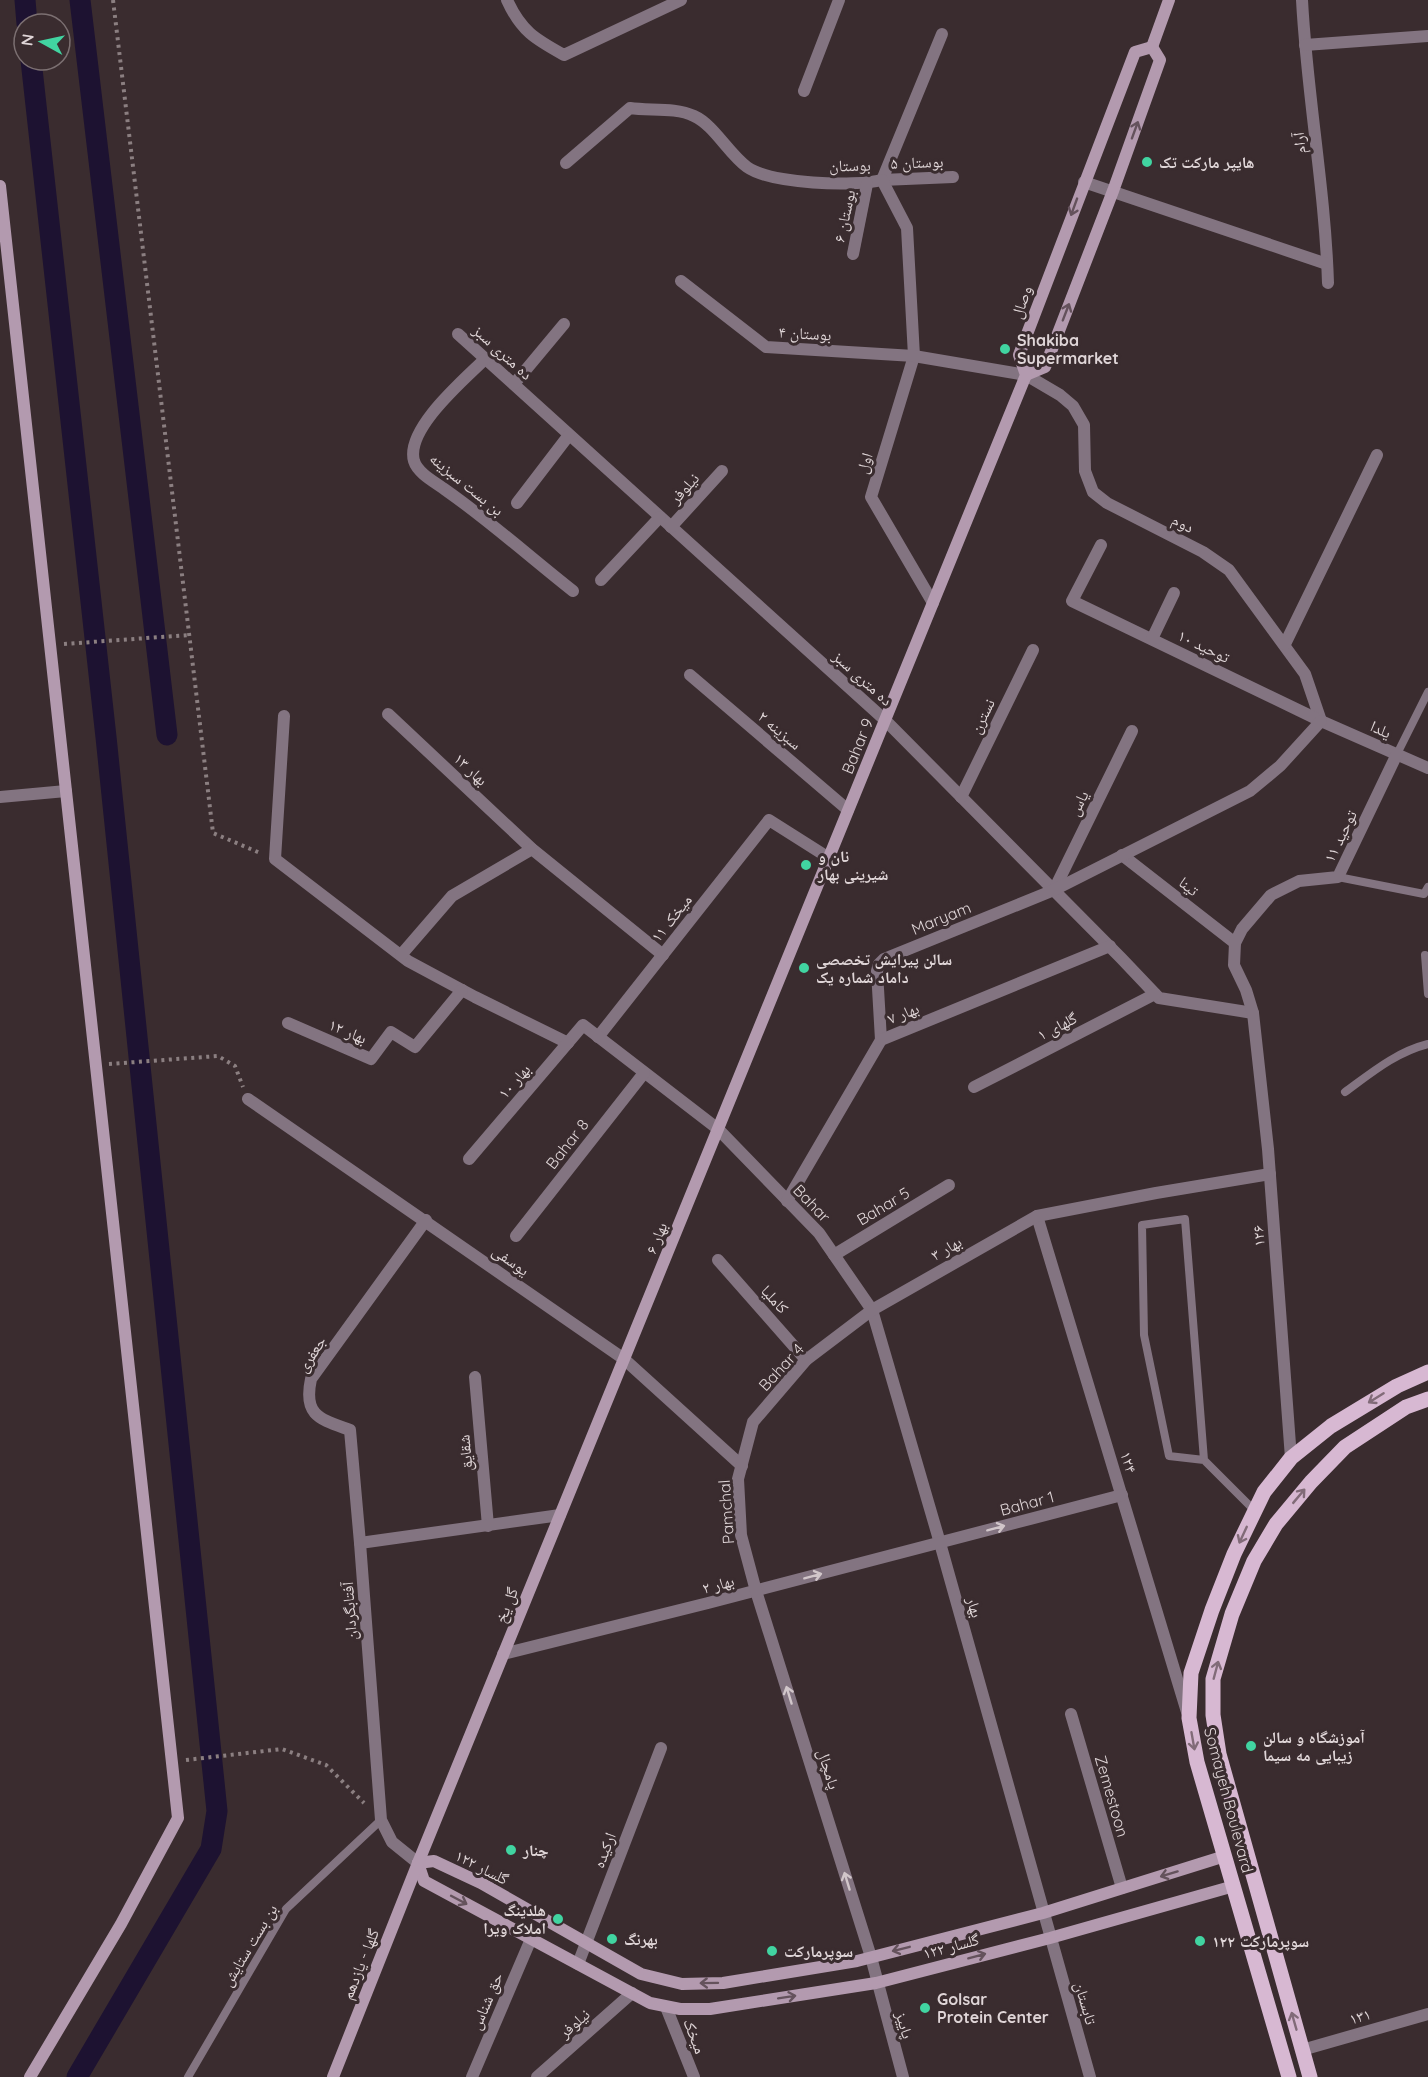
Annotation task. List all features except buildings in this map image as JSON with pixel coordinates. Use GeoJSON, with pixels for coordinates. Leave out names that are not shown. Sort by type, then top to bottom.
{"type":"FeatureCollection","features":[{"type":"Feature","properties":{"kind":"main road"},"geometry":{"type":"LineString","coordinates":[[1026,375],[1045,367],[1113,191],[1160,60],[1152,47],[1169,0]]}},
{"type":"Feature","properties":{"kind":"main road","name":"وصال"},"geometry":{"type":"LineString","coordinates":[[1026,375],[1019,355],[1084,182],[1135,52],[1152,47]]}},
{"type":"Feature","properties":{"kind":"main road"},"geometry":{"type":"LineString","coordinates":[[0,186],[178,1818],[121,1923],[30,2077]]}},
{"type":"Feature","properties":{"kind":"main road","name":"Bahar 9"},"geometry":{"type":"LineString","coordinates":[[718,1129],[1026,375]]}},
{"type":"Feature","properties":{"kind":"main road","name":"بهار ۶"},"geometry":{"type":"LineString","coordinates":[[624,1359],[718,1129]]}},
{"type":"Feature","properties":{"kind":"main road","name":"گل یخ"},"geometry":{"type":"LineString","coordinates":[[418,1863],[624,1359]]}},
{"type":"Feature","properties":{"kind":"main road","name":"Somayeh Boulevard"},"geometry":{"type":"LineString","coordinates":[[1289,2077],[1197,1762],[1189,1719],[1191,1673],[1234,1554],[1264,1492],[1291,1458],[1331,1426],[1397,1386],[1428,1372]]}},
{"type":"Feature","properties":{"kind":"main road","name":"Somayeh Boulevard"},"geometry":{"type":"LineString","coordinates":[[1310,2077],[1219,1754],[1213,1715],[1213,1679],[1232,1614],[1254,1561],[1276,1524],[1311,1482],[1345,1447],[1406,1407],[1428,1399]]}},
{"type":"Feature","properties":{"kind":"main road"},"geometry":{"type":"LineString","coordinates":[[1225,1856],[1246,1850]]}},
{"type":"Feature","properties":{"kind":"main road","name":"گلسار ۱۲۲"},"geometry":{"type":"LineString","coordinates":[[1225,1856],[1043,1913],[871,1957],[723,1983],[682,1984],[642,1974],[481,1883],[434,1861],[418,1863],[424,1881],[650,2003],[680,2009],[710,2009],[876,1983],[1050,1938],[1234,1886]]}},
{"type":"Feature","properties":{"kind":"main road","name":"گلها - یازدهم"},"geometry":{"type":"LineString","coordinates":[[333,2077],[418,1863]]}},
{"type":"Feature","properties":{"kind":"main road"},"geometry":{"type":"LineString","coordinates":[[1234,1886],[1255,1880]]}},
{"type":"Feature","properties":{"kind":"street"},"geometry":{"type":"LineString","coordinates":[[507,0],[515,18],[536,40],[564,55],[681,0]]}},
{"type":"Feature","properties":{"kind":"street"},"geometry":{"type":"LineString","coordinates":[[804,91],[839,0]]}},
{"type":"Feature","properties":{"kind":"street","name":"آرام"},"geometry":{"type":"LineString","coordinates":[[1302,0],[1326,237],[1328,283]]}},
{"type":"Feature","properties":{"kind":"street"},"geometry":{"type":"LineString","coordinates":[[882,180],[942,34]]}},
{"type":"Feature","properties":{"kind":"street"},"geometry":{"type":"LineString","coordinates":[[1305,45],[1428,36]]}},
{"type":"Feature","properties":{"kind":"street","name":"بوستان"},"geometry":{"type":"LineString","coordinates":[[566,163],[630,108],[683,112],[694,116],[746,166],[759,172],[795,181],[867,184],[882,180],[907,228],[914,356]]}},
{"type":"Feature","properties":{"kind":"street","name":"بوستان ۵"},"geometry":{"type":"LineString","coordinates":[[882,180],[953,177]]}},
{"type":"Feature","properties":{"kind":"street"},"geometry":{"type":"LineString","coordinates":[[1084,182],[1327,264]]}},
{"type":"Feature","properties":{"kind":"street","name":"بوستان ۶"},"geometry":{"type":"LineString","coordinates":[[852,254],[867,184]]}},
{"type":"Feature","properties":{"kind":"street","name":"بوستان ۴"},"geometry":{"type":"LineString","coordinates":[[681,281],[766,347],[914,356]]}},
{"type":"Feature","properties":{"kind":"street"},"geometry":{"type":"LineString","coordinates":[[514,384],[564,324]]}},
{"type":"Feature","properties":{"kind":"street","name":"ده متری سبز"},"geometry":{"type":"LineString","coordinates":[[458,334],[885,720],[1155,994]]}},
{"type":"Feature","properties":{"kind":"street"},"geometry":{"type":"LineString","coordinates":[[914,356],[1026,375]]}},
{"type":"Feature","properties":{"kind":"street","name":"اول"},"geometry":{"type":"LineString","coordinates":[[914,356],[871,497],[933,603]]}},
{"type":"Feature","properties":{"kind":"street","name":"بن بست سبزینه"},"geometry":{"type":"LineString","coordinates":[[485,359],[431,413],[415,444],[414,460],[420,471],[461,500],[573,591]]}},
{"type":"Feature","properties":{"kind":"street","name":"دوم"},"geometry":{"type":"LineString","coordinates":[[1026,375],[1060,394],[1073,406],[1084,425],[1085,471],[1093,492],[1107,503],[1203,552],[1229,570],[1305,674],[1321,721]]}},
{"type":"Feature","properties":{"kind":"street"},"geometry":{"type":"LineString","coordinates":[[517,503],[569,435]]}},
{"type":"Feature","properties":{"kind":"street"},"geometry":{"type":"LineString","coordinates":[[1285,644],[1377,455]]}},
{"type":"Feature","properties":{"kind":"street","name":"نیلوفر"},"geometry":{"type":"LineString","coordinates":[[671,527],[722,471]]}},
{"type":"Feature","properties":{"kind":"street"},"geometry":{"type":"LineString","coordinates":[[601,580],[660,517]]}},
{"type":"Feature","properties":{"kind":"street","name":"توحید ۱۰"},"geometry":{"type":"LineString","coordinates":[[1101,545],[1072,601],[1321,721]]}},
{"type":"Feature","properties":{"kind":"street"},"geometry":{"type":"LineString","coordinates":[[1152,639],[1174,593]]}},
{"type":"Feature","properties":{"kind":"street","name":"نسترن"},"geometry":{"type":"LineString","coordinates":[[960,797],[1033,650]]}},
{"type":"Feature","properties":{"kind":"street","name":"سبزینه ۲"},"geometry":{"type":"LineString","coordinates":[[690,675],[848,810]]}},
{"type":"Feature","properties":{"kind":"street","name":"بهار ۱۳"},"geometry":{"type":"LineString","coordinates":[[388,714],[532,849],[663,955]]}},
{"type":"Feature","properties":{"kind":"street"},"geometry":{"type":"LineString","coordinates":[[284,716],[275,859],[400,955],[462,990],[568,1043]]}},
{"type":"Feature","properties":{"kind":"street","name":"یلدا"},"geometry":{"type":"LineString","coordinates":[[1321,721],[1428,768]]}},
{"type":"Feature","properties":{"kind":"street","name":"Maryam"},"geometry":{"type":"LineString","coordinates":[[881,1040],[877,971],[884,959],[1054,890],[1250,791],[1280,766],[1321,721]]}},
{"type":"Feature","properties":{"kind":"street","name":"یاس"},"geometry":{"type":"LineString","coordinates":[[1054,890],[1132,730]]}},
{"type":"Feature","properties":{"kind":"street","name":"توحید ۱۱"},"geometry":{"type":"LineString","coordinates":[[1235,943],[1242,929],[1271,895],[1299,882],[1338,877],[1397,754]]}},
{"type":"Feature","properties":{"kind":"street"},"geometry":{"type":"LineString","coordinates":[[0,798],[66,791]]}},
{"type":"Feature","properties":{"kind":"street","name":"میخک ۱۱"},"geometry":{"type":"LineString","coordinates":[[597,1037],[769,820],[829,858]]}},
{"type":"Feature","properties":{"kind":"street"},"geometry":{"type":"LineString","coordinates":[[400,955],[452,896],[532,849]]}},
{"type":"Feature","properties":{"kind":"street","name":"تینا"},"geometry":{"type":"LineString","coordinates":[[1122,855],[1235,943]]}},
{"type":"Feature","properties":{"kind":"street"},"geometry":{"type":"LineString","coordinates":[[1155,994],[1159,998],[1253,1013],[1246,990],[1234,965],[1235,943]]}},
{"type":"Feature","properties":{"kind":"street","name":"بهار ۷"},"geometry":{"type":"LineString","coordinates":[[788,1201],[881,1040],[1110,946]]}},
{"type":"Feature","properties":{"kind":"street","name":"بهار ۱۲"},"geometry":{"type":"LineString","coordinates":[[288,1023],[371,1059],[391,1032],[415,1047],[462,990]]}},
{"type":"Feature","properties":{"kind":"street","name":"گلهای ۱"},"geometry":{"type":"LineString","coordinates":[[974,1087],[1155,994]]}},
{"type":"Feature","properties":{"kind":"street","name":"۱۲۶"},"geometry":{"type":"LineString","coordinates":[[1253,1013],[1270,1174],[1291,1458]]}},
{"type":"Feature","properties":{"kind":"street","name":"Bahar"},"geometry":{"type":"LineString","coordinates":[[583,1025],[718,1129],[819,1233],[872,1310]]}},
{"type":"Feature","properties":{"kind":"street","name":"بهار ۱۰"},"geometry":{"type":"LineString","coordinates":[[469,1159],[583,1025]]}},
{"type":"Feature","properties":{"kind":"street","name":"Bahar 8"},"geometry":{"type":"LineString","coordinates":[[516,1236],[644,1073]]}},
{"type":"Feature","properties":{"kind":"street","name":"یوسفی"},"geometry":{"type":"LineString","coordinates":[[248,1099],[624,1359],[742,1466]]}},
{"type":"Feature","properties":{"kind":"street","name":"بهار ۳"},"geometry":{"type":"LineString","coordinates":[[872,1310],[1037,1216],[1270,1174]]}},
{"type":"Feature","properties":{"kind":"street","name":"Bahar 5"},"geometry":{"type":"LineString","coordinates":[[834,1255],[949,1185]]}},
{"type":"Feature","properties":{"kind":"street","name":"۱۲۴"},"geometry":{"type":"LineString","coordinates":[[1037,1216],[1189,1719]]}},
{"type":"Feature","properties":{"kind":"street","name":"جعفری"},"geometry":{"type":"LineString","coordinates":[[360,1543],[350,1430],[320,1419],[312,1410],[309,1400],[311,1379],[426,1220]]}},
{"type":"Feature","properties":{"kind":"street","name":"کاملیا"},"geometry":{"type":"LineString","coordinates":[[718,1260],[806,1360]]}},
{"type":"Feature","properties":{"kind":"street","name":"Bahar 4"},"geometry":{"type":"LineString","coordinates":[[742,1466],[753,1422],[806,1360],[872,1310]]}},
{"type":"Feature","properties":{"kind":"street","name":"بهار"},"geometry":{"type":"LineString","coordinates":[[872,1310],[940,1543],[1050,1938]]}},
{"type":"Feature","properties":{"kind":"street","name":"شقایق"},"geometry":{"type":"LineString","coordinates":[[475,1377],[488,1526]]}},
{"type":"Feature","properties":{"kind":"street","name":"Pamchal"},"geometry":{"type":"LineString","coordinates":[[742,1466],[738,1479],[741,1535],[756,1591]]}},
{"type":"Feature","properties":{"kind":"street","name":"Bahar 1"},"geometry":{"type":"LineString","coordinates":[[940,1543],[1122,1495]]}},
{"type":"Feature","properties":{"kind":"street"},"geometry":{"type":"LineString","coordinates":[[360,1543],[560,1515]]}},
{"type":"Feature","properties":{"kind":"street","name":"آفتابگردان"},"geometry":{"type":"LineString","coordinates":[[360,1543],[381,1820],[392,1842],[418,1863]]}},
{"type":"Feature","properties":{"kind":"street","name":"بهار ۲"},"geometry":{"type":"LineString","coordinates":[[503,1654],[940,1543]]}},
{"type":"Feature","properties":{"kind":"street","name":"پامچال"},"geometry":{"type":"LineString","coordinates":[[756,1591],[871,1957],[876,1983]]}},
{"type":"Feature","properties":{"kind":"street","name":"Zemestoon"},"geometry":{"type":"LineString","coordinates":[[1071,1714],[1122,1888]]}},
{"type":"Feature","properties":{"kind":"street","name":"ارکیده"},"geometry":{"type":"LineString","coordinates":[[578,1964],[661,1748]]}},
{"type":"Feature","properties":{"kind":"street","name":"تابستان"},"geometry":{"type":"LineString","coordinates":[[1050,1938],[1090,2077]]}},
{"type":"Feature","properties":{"kind":"street","name":"حق شناس"},"geometry":{"type":"LineString","coordinates":[[472,2077],[531,1939]]}},
{"type":"Feature","properties":{"kind":"street","name":"پاییز"},"geometry":{"type":"LineString","coordinates":[[876,1983],[903,2077]]}},
{"type":"Feature","properties":{"kind":"street","name":"نیلوفر"},"geometry":{"type":"LineString","coordinates":[[537,2077],[633,1994]]}},
{"type":"Feature","properties":{"kind":"street","name":"میخک"},"geometry":{"type":"LineString","coordinates":[[666,2007],[694,2077]]}},
{"type":"Feature","properties":{"kind":"street","name":"۱۳۱"},"geometry":{"type":"LineString","coordinates":[[1302,2050],[1428,2014]]}},
{"type":"Feature","properties":{"kind":"lane"},"geometry":{"type":"LineString","coordinates":[[1397,754],[1428,692]]}},
{"type":"Feature","properties":{"kind":"lane"},"geometry":{"type":"LineString","coordinates":[[1338,877],[1424,894],[1428,886]]}},
{"type":"Feature","properties":{"kind":"lane"},"geometry":{"type":"LineString","coordinates":[[1425,955],[1428,994]]}},
{"type":"Feature","properties":{"kind":"lane"},"geometry":{"type":"LineString","coordinates":[[1345,1092],[1383,1064],[1414,1048],[1428,1044]]}},
{"type":"Feature","properties":{"kind":"lane"},"geometry":{"type":"LineString","coordinates":[[1204,1460],[1185,1219],[1142,1225],[1144,1335],[1169,1456],[1204,1460],[1255,1510]]}},
{"type":"Feature","properties":{"kind":"lane","name":"بن بست ستایش"},"geometry":{"type":"LineString","coordinates":[[188,2077],[286,1909],[381,1820]]}},
{"type":"Feature","properties":{"kind":"path"},"geometry":{"type":"LineString","coordinates":[[113,0],[213,833],[275,859]]}},
{"type":"Feature","properties":{"kind":"path"},"geometry":{"type":"LineString","coordinates":[[74,644],[189,635]]}},
{"type":"Feature","properties":{"kind":"path"},"geometry":{"type":"LineString","coordinates":[[118,1063],[218,1056],[235,1066],[248,1099]]}},
{"type":"Feature","properties":{"kind":"path"},"geometry":{"type":"LineString","coordinates":[[196,1759],[282,1749],[326,1765],[381,1820]]}},
{"type":"Feature","properties":{"kind":"waterway"},"geometry":{"type":"LineString","coordinates":[[25,0],[26,12]]}},
{"type":"Feature","properties":{"kind":"waterway"},"geometry":{"type":"LineString","coordinates":[[80,0],[167,735]]}},
{"type":"Feature","properties":{"kind":"waterway"},"geometry":{"type":"LineString","coordinates":[[32,72],[106,737],[217,1811],[211,1849],[77,2077]]}},
{"type":"Feature","properties":{"kind":"place","name":"هایپر مارکت تک"},"geometry":{"type":"Point","coordinates":[1147,162]}},
{"type":"Feature","properties":{"kind":"place","name":"Shakiba Supermarket"},"geometry":{"type":"Point","coordinates":[1005,349]}},
{"type":"Feature","properties":{"kind":"place","name":"نان و شیرینی بهار"},"geometry":{"type":"Point","coordinates":[806,865]}},
{"type":"Feature","properties":{"kind":"place","name":"سالن پیرایش تخصصی داماد شماره یک"},"geometry":{"type":"Point","coordinates":[804,968]}},
{"type":"Feature","properties":{"kind":"place","name":"آموزشگاه و سالن زیبایی مه سیما"},"geometry":{"type":"Point","coordinates":[1251,1746]}},
{"type":"Feature","properties":{"kind":"place","name":"چنار"},"geometry":{"type":"Point","coordinates":[511,1850]}},
{"type":"Feature","properties":{"kind":"place","name":"هلدینگ املاک ویرا"},"geometry":{"type":"Point","coordinates":[558,1919]}},
{"type":"Feature","properties":{"kind":"place","name":"بهرنگ"},"geometry":{"type":"Point","coordinates":[612,1939]}},
{"type":"Feature","properties":{"kind":"place","name":"سوپرمارکت ۱۲۲"},"geometry":{"type":"Point","coordinates":[1200,1941]}},
{"type":"Feature","properties":{"kind":"place","name":"سوپرمارکت"},"geometry":{"type":"Point","coordinates":[772,1951]}},
{"type":"Feature","properties":{"kind":"place","name":"Golsar Protein Center"},"geometry":{"type":"Point","coordinates":[925,2008]}}]}
